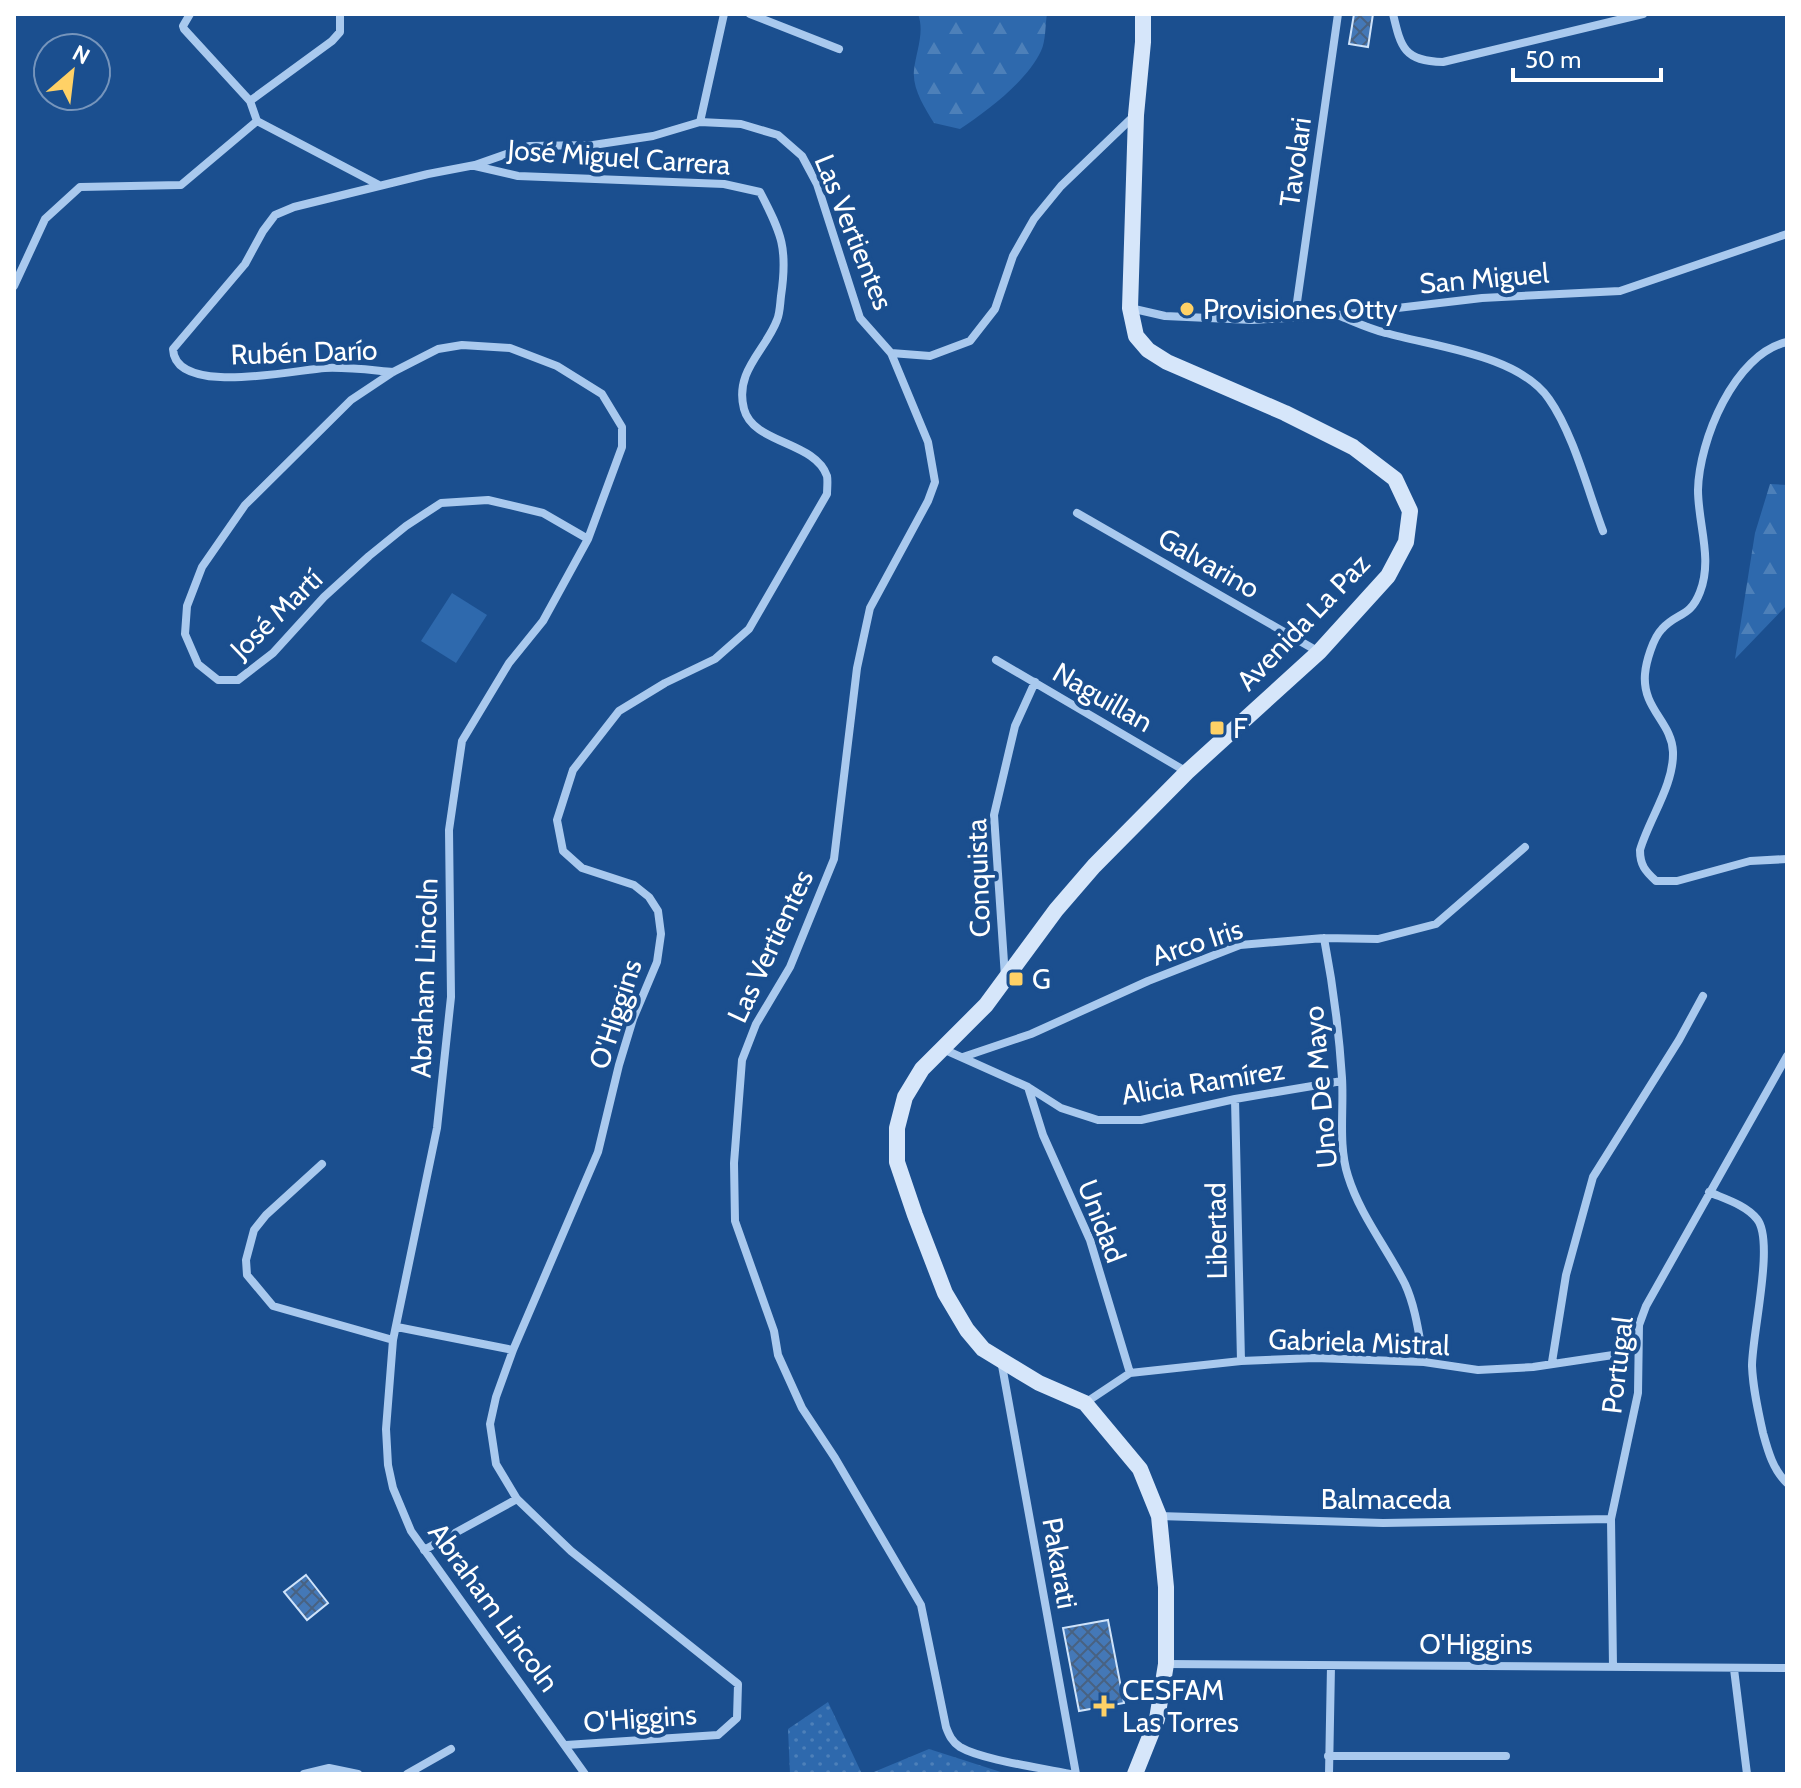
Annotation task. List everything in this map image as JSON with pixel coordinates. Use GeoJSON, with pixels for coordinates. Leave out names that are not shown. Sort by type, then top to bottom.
{"type":"FeatureCollection","features":[{"type":"Feature","properties":{"kind":"street"},"geometry":{"type":"LineString","coordinates":[[190,14],[183,26],[250,101],[257,121],[379,186]]}},
{"type":"Feature","properties":{"kind":"street"},"geometry":{"type":"LineString","coordinates":[[250,101],[332,41],[340,32],[340,14]]}},
{"type":"Feature","properties":{"kind":"street"},"geometry":{"type":"LineString","coordinates":[[700,122],[724,14]]}},
{"type":"Feature","properties":{"kind":"street"},"geometry":{"type":"LineString","coordinates":[[750,14],[839,49]]}},
{"type":"Feature","properties":{"kind":"street","name":"Avenida La Paz"},"geometry":{"type":"LineString","coordinates":[[1085,1403],[1039,1383],[983,1349],[967,1330],[945,1293],[897,1162],[897,1128],[905,1097],[922,1069],[986,1005],[1056,910],[1085,877],[1187,772],[1319,652],[1388,576],[1406,542],[1410,511],[1395,479],[1353,447],[1285,413],[1167,362],[1148,350],[1136,336],[1130,308],[1136,115],[1143,14]]}},
{"type":"Feature","properties":{"kind":"street","name":"Tavolari"},"geometry":{"type":"LineString","coordinates":[[1295,316],[1338,14]]}},
{"type":"Feature","properties":{"kind":"street"},"geometry":{"type":"LineString","coordinates":[[1393,14],[1400,44],[1407,52],[1417,59],[1443,62],[1643,14]]}},
{"type":"Feature","properties":{"kind":"street"},"geometry":{"type":"LineString","coordinates":[[891,353],[930,356],[970,341],[995,309],[1013,256],[1034,219],[1061,186],[1136,115]]}},
{"type":"Feature","properties":{"kind":"street"},"geometry":{"type":"LineString","coordinates":[[14,286],[45,219],[80,187],[181,185],[257,121]]}},
{"type":"Feature","properties":{"kind":"street","name":"José Miguel Carrera"},"geometry":{"type":"LineString","coordinates":[[173,359],[173,349],[245,264],[275,215],[294,207],[475,165],[529,146],[593,145],[653,136],[700,122]]}},
{"type":"Feature","properties":{"kind":"street","name":"Las Vertientes"},"geometry":{"type":"LineString","coordinates":[[700,122],[741,124],[778,135],[802,156],[817,184],[860,318],[891,353],[928,442],[935,482],[928,501],[870,608],[857,668],[834,859],[790,967],[756,1024],[742,1060],[734,1163],[735,1221],[774,1331],[778,1355],[802,1408],[921,1605],[946,1727],[951,1738],[960,1747],[986,1755],[1073,1774]]}},
{"type":"Feature","properties":{"kind":"street","name":"José Miguel Carrera"},"geometry":{"type":"LineString","coordinates":[[475,165],[518,176],[724,184],[760,192]]}},
{"type":"Feature","properties":{"kind":"street","name":"O'Higgins"},"geometry":{"type":"LineString","coordinates":[[566,1745],[718,1735],[737,1718],[738,1684],[571,1551],[517,1499],[501,1477],[490,1437],[492,1410],[513,1350],[598,1152],[619,1065],[633,1019],[657,962],[661,934],[658,911],[649,897],[634,885],[582,868],[563,851],[557,820],[573,770],[619,711],[665,683],[715,659],[749,629],[827,494],[827,477],[816,460],[762,431],[744,412],[742,391],[748,371],[777,321],[786,251],[777,223],[760,192]]}},
{"type":"Feature","properties":{"kind":"street","name":"San Miguel"},"geometry":{"type":"LineString","coordinates":[[1130,308],[1165,316],[1252,320],[1338,315],[1482,298],[1620,291],[1787,234]]}},
{"type":"Feature","properties":{"kind":"street"},"geometry":{"type":"LineString","coordinates":[[1338,315],[1382,332],[1500,363],[1532,380],[1548,397],[1561,419],[1603,531]]}},
{"type":"Feature","properties":{"kind":"street"},"geometry":{"type":"LineString","coordinates":[[1787,342],[1780,343],[1749,363],[1729,391],[1700,464],[1698,493],[1706,550],[1700,593],[1690,611],[1660,630],[1645,672],[1645,696],[1669,732],[1673,751],[1672,767],[1640,850],[1640,862],[1656,881],[1677,881],[1708,874],[1730,864],[1787,859]]}},
{"type":"Feature","properties":{"kind":"street","name":"Abraham Lincoln"},"geometry":{"type":"LineString","coordinates":[[393,372],[438,349],[462,345],[510,348],[557,366],[602,394],[622,427],[622,447],[588,539],[543,621],[509,663],[462,741],[449,830],[451,997],[437,1128],[393,1340],[386,1429],[388,1465],[401,1510],[424,1550],[585,1774]]}},
{"type":"Feature","properties":{"kind":"street","name":"Rubén Darío"},"geometry":{"type":"LineString","coordinates":[[173,359],[189,370],[225,378],[326,368],[393,372]]}},
{"type":"Feature","properties":{"kind":"street","name":"José Martí"},"geometry":{"type":"LineString","coordinates":[[393,372],[351,400],[245,505],[202,567],[187,606],[185,634],[198,664],[218,680],[238,680],[273,653],[324,597],[369,556],[441,503],[488,500],[543,513],[588,539]]}},
{"type":"Feature","properties":{"kind":"street","name":"Galvarino"},"geometry":{"type":"LineString","coordinates":[[1077,513],[1319,652]]}},
{"type":"Feature","properties":{"kind":"street","name":"Naguillan"},"geometry":{"type":"LineString","coordinates":[[996,660],[1187,772]]}},
{"type":"Feature","properties":{"kind":"street","name":"Conquista"},"geometry":{"type":"LineString","coordinates":[[1005,981],[994,815],[1015,726],[1035,682]]}},
{"type":"Feature","properties":{"kind":"street","name":"Arco Iris"},"geometry":{"type":"LineString","coordinates":[[963,1057],[1031,1034],[1148,981],[1240,945],[1324,938],[1378,939],[1436,924],[1525,847]]}},
{"type":"Feature","properties":{"kind":"street","name":"Uno De Mayo"},"geometry":{"type":"LineString","coordinates":[[1324,938],[1335,997],[1342,1081],[1342,1137],[1347,1174],[1360,1206],[1405,1286],[1416,1319],[1424,1362]]}},
{"type":"Feature","properties":{"kind":"street"},"geometry":{"type":"LineString","coordinates":[[1552,1362],[1566,1275],[1593,1177],[1703,996]]}},
{"type":"Feature","properties":{"kind":"street","name":"Alicia Ramírez"},"geometry":{"type":"LineString","coordinates":[[943,1049],[1028,1087],[1061,1108],[1098,1120],[1141,1120],[1235,1099],[1342,1081]]}},
{"type":"Feature","properties":{"kind":"street","name":"Portugal"},"geometry":{"type":"LineString","coordinates":[[1613,1666],[1611,1519],[1638,1393],[1639,1325],[1646,1306],[1787,1056]]}},
{"type":"Feature","properties":{"kind":"street","name":"Unidad"},"geometry":{"type":"LineString","coordinates":[[1028,1087],[1043,1135],[1090,1240],[1130,1373]]}},
{"type":"Feature","properties":{"kind":"street","name":"Libertad"},"geometry":{"type":"LineString","coordinates":[[1235,1099],[1241,1361]]}},
{"type":"Feature","properties":{"kind":"street"},"geometry":{"type":"LineString","coordinates":[[322,1164],[266,1215],[254,1230],[246,1260],[247,1275],[273,1306],[393,1340]]}},
{"type":"Feature","properties":{"kind":"street"},"geometry":{"type":"LineString","coordinates":[[1709,1192],[1745,1209],[1758,1220],[1764,1233],[1752,1366],[1756,1404],[1769,1454],[1787,1483]]}},
{"type":"Feature","properties":{"kind":"street"},"geometry":{"type":"LineString","coordinates":[[397,1327],[513,1350]]}},
{"type":"Feature","properties":{"kind":"street","name":"Gabriela Mistral"},"geometry":{"type":"LineString","coordinates":[[1085,1403],[1130,1373],[1241,1361],[1315,1358],[1424,1362],[1478,1370],[1533,1367],[1613,1355],[1638,1345]]}},
{"type":"Feature","properties":{"kind":"street","name":"Pakarati"},"geometry":{"type":"LineString","coordinates":[[1001,1360],[1073,1774]]}},
{"type":"Feature","properties":{"kind":"street"},"geometry":{"type":"LineString","coordinates":[[1085,1403],[1140,1469],[1159,1516],[1166,1587],[1166,1664],[1157,1719],[1135,1774]]}},
{"type":"Feature","properties":{"kind":"street"},"geometry":{"type":"LineString","coordinates":[[424,1550],[517,1499]]}},
{"type":"Feature","properties":{"kind":"street","name":"Balmaceda"},"geometry":{"type":"LineString","coordinates":[[1159,1516],[1383,1523],[1611,1519]]}},
{"type":"Feature","properties":{"kind":"street","name":"O'Higgins"},"geometry":{"type":"LineString","coordinates":[[1166,1664],[1787,1668]]}},
{"type":"Feature","properties":{"kind":"street"},"geometry":{"type":"LineString","coordinates":[[1329,1774],[1331,1666]]}},
{"type":"Feature","properties":{"kind":"street"},"geometry":{"type":"LineString","coordinates":[[1734,1669],[1747,1774]]}},
{"type":"Feature","properties":{"kind":"street"},"geometry":{"type":"LineString","coordinates":[[407,1774],[451,1749]]}},
{"type":"Feature","properties":{"kind":"street"},"geometry":{"type":"LineString","coordinates":[[1328,1756],[1506,1756]]}},
{"type":"Feature","properties":{"kind":"street"},"geometry":{"type":"LineString","coordinates":[[304,1774],[329,1768],[358,1774]]}},
{"type":"Feature","properties":{"kind":"green space"},"geometry":{"type":"Polygon","coordinates":[[[918,14],[1047,14],[1043,47],[1016,84],[960,129],[934,123],[923,105],[914,77],[920,35],[918,14]]]}},
{"type":"Feature","properties":{"kind":"green space"},"geometry":{"type":"Polygon","coordinates":[[[1770,484],[1787,485],[1787,605],[1735,659],[1755,533],[1770,484]]]}},
{"type":"Feature","properties":{"kind":"green space"},"geometry":{"type":"Polygon","coordinates":[[[452,593],[487,615],[456,663],[421,641],[452,593]]]}},
{"type":"Feature","properties":{"kind":"green space"},"geometry":{"type":"Polygon","coordinates":[[[828,1702],[862,1774],[790,1774],[788,1729],[828,1702]]]}},
{"type":"Feature","properties":{"kind":"green space"},"geometry":{"type":"Polygon","coordinates":[[[929,1749],[1007,1774],[869,1774],[929,1749]]]}},
{"type":"Feature","properties":{"kind":"building"},"geometry":{"type":"Polygon","coordinates":[[[1354,14],[1373,14],[1368,47],[1349,44],[1354,14]]]}},
{"type":"Feature","properties":{"kind":"building"},"geometry":{"type":"Polygon","coordinates":[[[306,1575],[328,1603],[307,1620],[284,1592],[306,1575]]]}},
{"type":"Feature","properties":{"kind":"building"},"geometry":{"type":"Polygon","coordinates":[[[1108,1620],[1124,1703],[1079,1711],[1063,1628],[1108,1620]]]}},
{"type":"Feature","properties":{"kind":"place","name":"Provisiones Otty"},"geometry":{"type":"Point","coordinates":[1187,309]}},
{"type":"Feature","properties":{"kind":"place","name":"F"},"geometry":{"type":"Point","coordinates":[1217,728]}},
{"type":"Feature","properties":{"kind":"place","name":"G"},"geometry":{"type":"Point","coordinates":[1016,979]}},
{"type":"Feature","properties":{"kind":"place","name":"CESFAM Las Torres"},"geometry":{"type":"Point","coordinates":[1104,1706]}}]}
